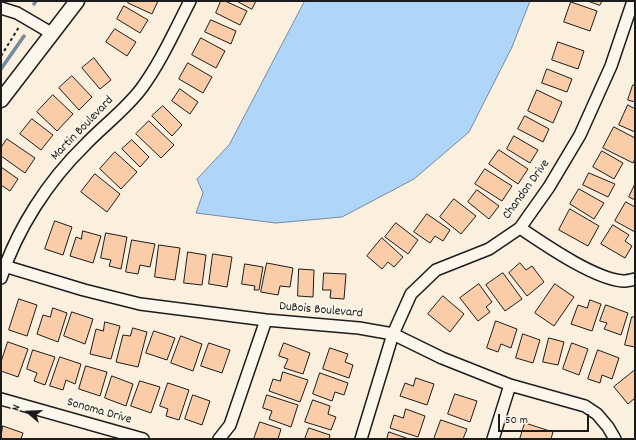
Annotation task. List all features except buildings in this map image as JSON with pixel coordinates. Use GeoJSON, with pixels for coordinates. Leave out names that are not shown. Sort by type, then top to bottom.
{"type":"FeatureCollection","features":[{"type":"Feature","properties":{"kind":"street"},"geometry":{"type":"LineString","coordinates":[[1,100],[77,1]]}},
{"type":"Feature","properties":{"kind":"street","name":"Martin Boulevard"},"geometry":{"type":"LineString","coordinates":[[1,278],[3,266],[25,224],[52,184],[84,146],[140,89],[156,64],[190,1]]}},
{"type":"Feature","properties":{"kind":"street","name":"Chandon Drive"},"geometry":{"type":"LineString","coordinates":[[361,439],[394,334],[411,294],[436,270],[489,249],[520,228],[550,187],[580,135],[611,66],[633,1]]}},
{"type":"Feature","properties":{"kind":"street"},"geometry":{"type":"LineString","coordinates":[[1,8],[24,18],[53,34]]}},
{"type":"Feature","properties":{"kind":"street"},"geometry":{"type":"LineString","coordinates":[[520,228],[559,255],[602,275],[623,281],[635,279]]}},
{"type":"Feature","properties":{"kind":"street","name":"DuBois Boulevard"},"geometry":{"type":"LineString","coordinates":[[3,266],[140,304],[266,320],[359,328],[394,334],[442,358],[510,385],[585,406],[597,414],[608,427],[615,439]]}},
{"type":"Feature","properties":{"kind":"street"},"geometry":{"type":"LineString","coordinates":[[219,439],[230,425],[266,320]]}},
{"type":"Feature","properties":{"kind":"street"},"geometry":{"type":"LineString","coordinates":[[493,439],[510,385]]}},
{"type":"Feature","properties":{"kind":"street","name":"Sonoma Drive"},"geometry":{"type":"LineString","coordinates":[[1,399],[143,439]]}},
{"type":"Feature","properties":{"kind":"path"},"geometry":{"type":"LineString","coordinates":[[1,56],[24,18]]}},
{"type":"Feature","properties":{"kind":"water"},"geometry":{"type":"Polygon","coordinates":[[[305,1],[530,1],[512,47],[469,132],[414,179],[342,217],[276,223],[196,213],[203,193],[197,179],[229,145],[305,1]]]}},
{"type":"Feature","properties":{"kind":"waterway"},"geometry":{"type":"LineString","coordinates":[[1,69],[24,36]]}}]}
